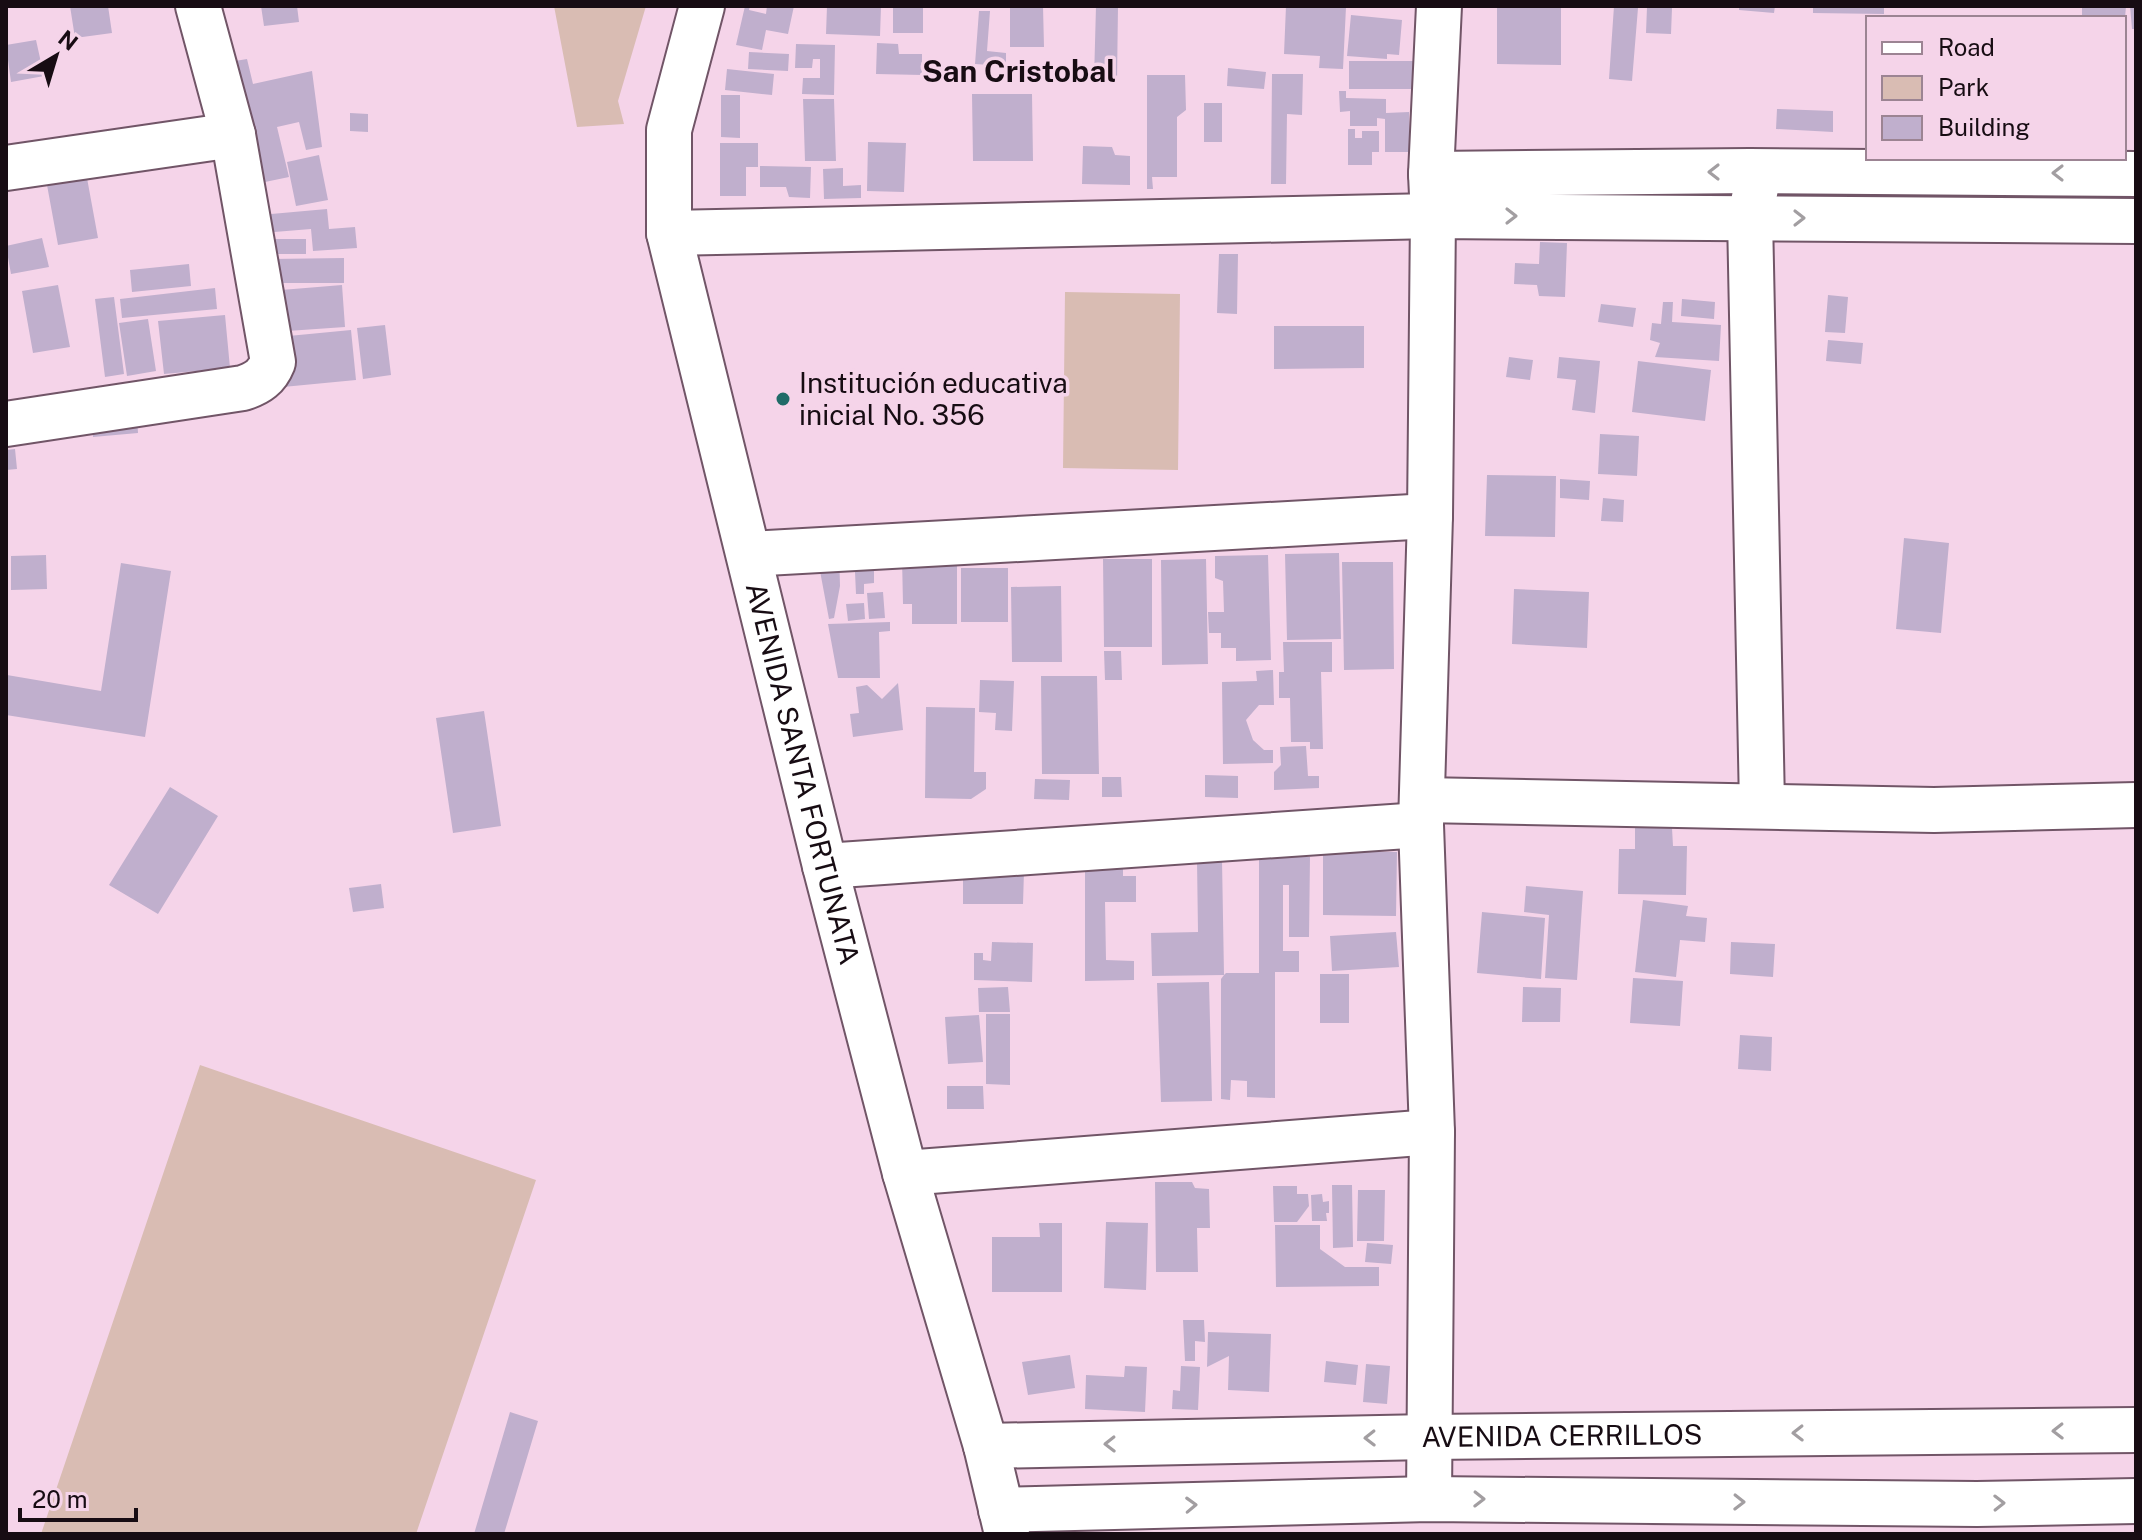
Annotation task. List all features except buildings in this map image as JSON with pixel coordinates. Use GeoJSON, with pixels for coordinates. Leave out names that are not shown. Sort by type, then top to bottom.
{"type":"FeatureCollection","features":[{"type":"Feature","properties":{"kind":"street"},"geometry":{"type":"LineString","coordinates":[[6,424],[243,388],[257,383],[269,372],[273,362],[233,135],[198,6]]}},
{"type":"Feature","properties":{"kind":"street","name":"AVENIDA SANTA FORTUNATA"},"geometry":{"type":"LineString","coordinates":[[702,6],[669,130],[669,233],[825,866],[905,1173],[986,1446],[1004,1522]]}},
{"type":"Feature","properties":{"kind":"street"},"geometry":{"type":"LineString","coordinates":[[1429,1499],[1432,1132],[1421,812],[1430,516],[1432,195],[1439,6]]}},
{"type":"Feature","properties":{"kind":"street"},"geometry":{"type":"LineString","coordinates":[[6,168],[233,135]]}},
{"type":"Feature","properties":{"kind":"street"},"geometry":{"type":"LineString","coordinates":[[669,233],[1432,195],[1759,171],[2136,174]]}},
{"type":"Feature","properties":{"kind":"street"},"geometry":{"type":"LineString","coordinates":[[1759,171],[1750,217],[1762,805]]}},
{"type":"Feature","properties":{"kind":"street"},"geometry":{"type":"LineString","coordinates":[[1432,195],[1750,217],[2136,221]]}},
{"type":"Feature","properties":{"kind":"street"},"geometry":{"type":"LineString","coordinates":[[749,554],[1430,516]]}},
{"type":"Feature","properties":{"kind":"street"},"geometry":{"type":"LineString","coordinates":[[825,866],[1421,812],[1762,805],[1934,810],[2136,805]]}},
{"type":"Feature","properties":{"kind":"street"},"geometry":{"type":"LineString","coordinates":[[905,1173],[1432,1132]]}},
{"type":"Feature","properties":{"kind":"street","name":"AVENIDA CERRILLOS"},"geometry":{"type":"LineString","coordinates":[[986,1446],[1428,1437],[2136,1430]]}},
{"type":"Feature","properties":{"kind":"street"},"geometry":{"type":"LineString","coordinates":[[1004,1522],[1429,1499],[1961,1504],[2136,1501]]}},
{"type":"Feature","properties":{"kind":"green space"},"geometry":{"type":"Polygon","coordinates":[[[554,6],[646,6],[618,101],[624,124],[577,127],[554,6]]]}},
{"type":"Feature","properties":{"kind":"green space"},"geometry":{"type":"Polygon","coordinates":[[[1065,292],[1180,294],[1178,470],[1063,468],[1065,292]]]}},
{"type":"Feature","properties":{"kind":"green space"},"geometry":{"type":"Polygon","coordinates":[[[200,1065],[536,1180],[416,1534],[41,1534],[200,1065]]]}},
{"type":"Feature","properties":{"kind":"place","name":"Institución educativa inicial No. 356"},"geometry":{"type":"Point","coordinates":[783,399]}},
{"type":"Feature","properties":{"kind":"district","name":"San Cristobal"},"geometry":{"type":"Point","coordinates":[1019,72]}}]}
